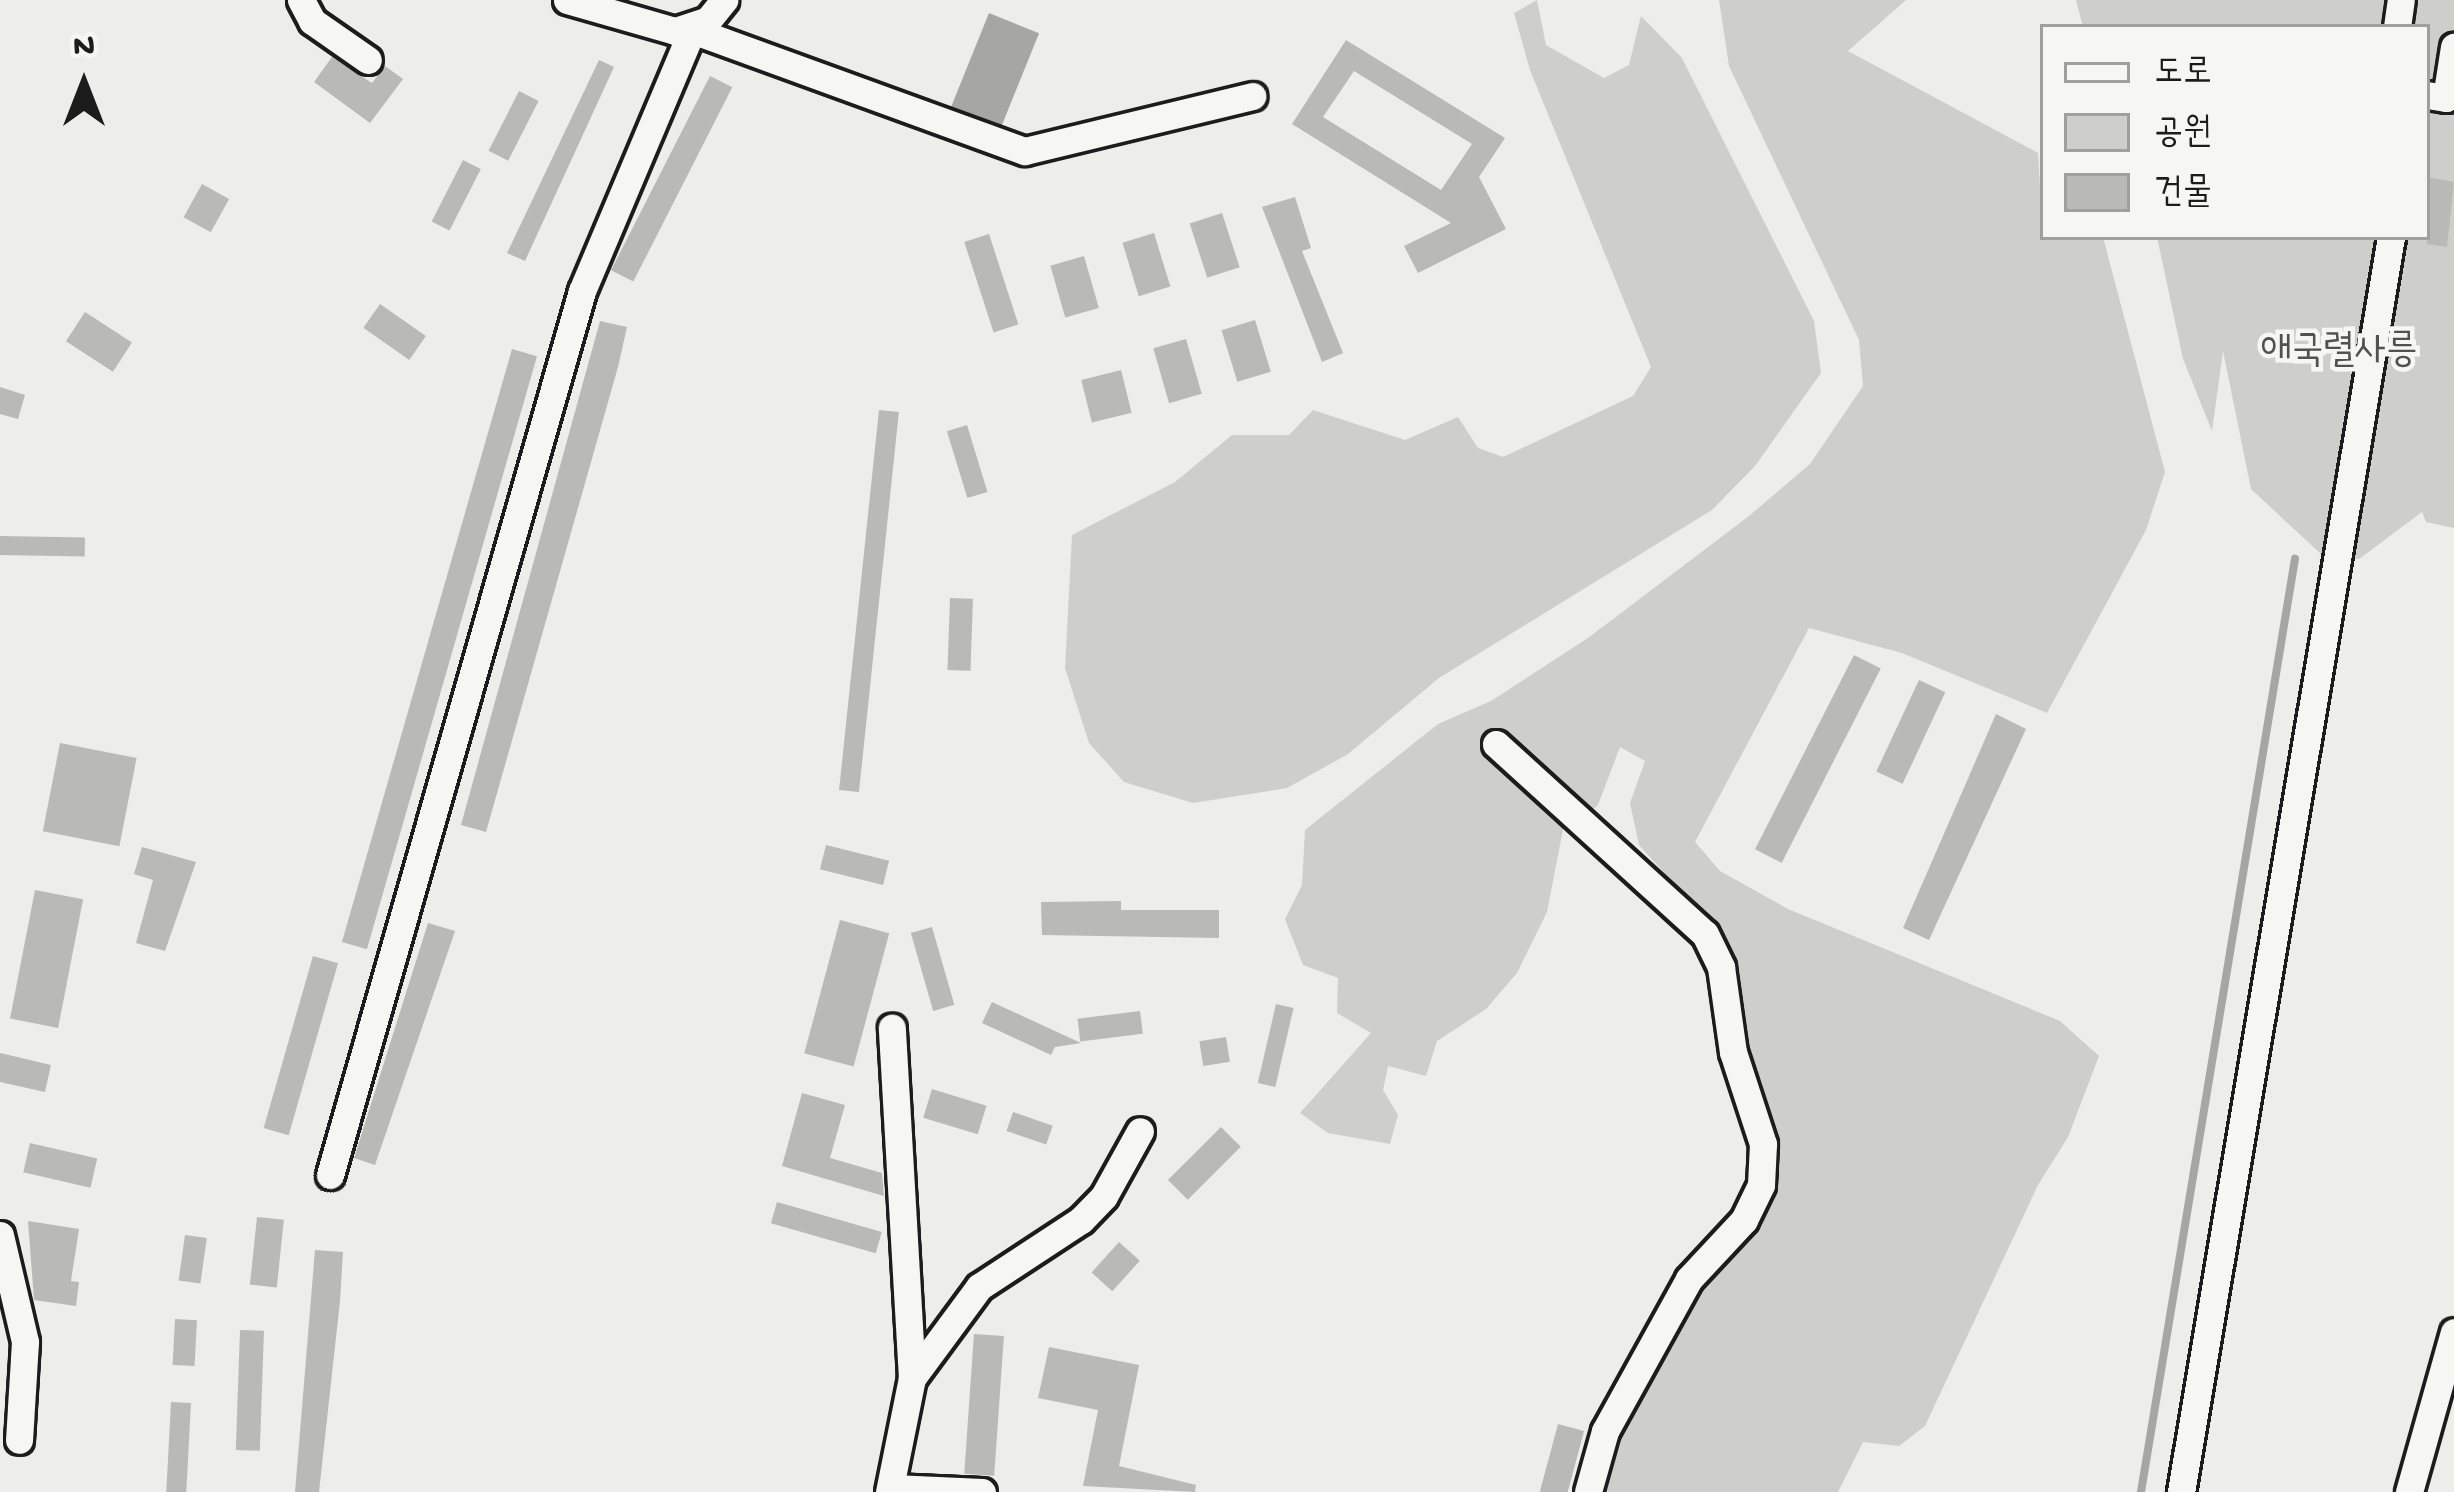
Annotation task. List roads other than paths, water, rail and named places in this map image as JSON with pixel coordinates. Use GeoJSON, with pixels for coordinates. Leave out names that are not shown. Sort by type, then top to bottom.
{"type":"FeatureCollection","features":[{"type":"Feature","properties":{"kind":"street"},"geometry":{"type":"LineString","coordinates":[[301,0],[312,21],[368,60]]}},
{"type":"Feature","properties":{"kind":"street"},"geometry":{"type":"LineString","coordinates":[[566,0],[692,30],[1025,152],[1252,96]]}},
{"type":"Feature","properties":{"kind":"street"},"geometry":{"type":"LineString","coordinates":[[330,1175],[582,291],[692,30],[724,0]]}},
{"type":"Feature","properties":{"kind":"street"},"geometry":{"type":"LineString","coordinates":[[2442,97],[2454,47]]}},
{"type":"Feature","properties":{"kind":"street"},"geometry":{"type":"LineString","coordinates":[[2181,1492],[2390,240]]}},
{"type":"Feature","properties":{"kind":"street"},"geometry":{"type":"LineString","coordinates":[[1496,744],[1705,934],[1720,967],[1733,1052],[1762,1144],[1761,1185],[1744,1220],[1689,1279],[1605,1431],[1588,1492]]}},
{"type":"Feature","properties":{"kind":"street"},"geometry":{"type":"LineString","coordinates":[[892,1028],[912,1378],[891,1490],[982,1492]]}},
{"type":"Feature","properties":{"kind":"street"},"geometry":{"type":"LineString","coordinates":[[912,1378],[980,1287],[1082,1220],[1104,1196],[1140,1131]]}},
{"type":"Feature","properties":{"kind":"street"},"geometry":{"type":"LineString","coordinates":[[0,1235],[26,1342],[19,1440]]}},
{"type":"Feature","properties":{"kind":"street"},"geometry":{"type":"LineString","coordinates":[[2409,1492],[2454,1332]]}},
{"type":"Feature","properties":{"kind":"waterway"},"geometry":{"type":"LineString","coordinates":[[2141,1492],[2295,559]]}},
{"type":"Feature","properties":{"kind":"park label","name":"애국렬사릉"},"geometry":{"type":"Point","coordinates":[2339,353]}}]}
